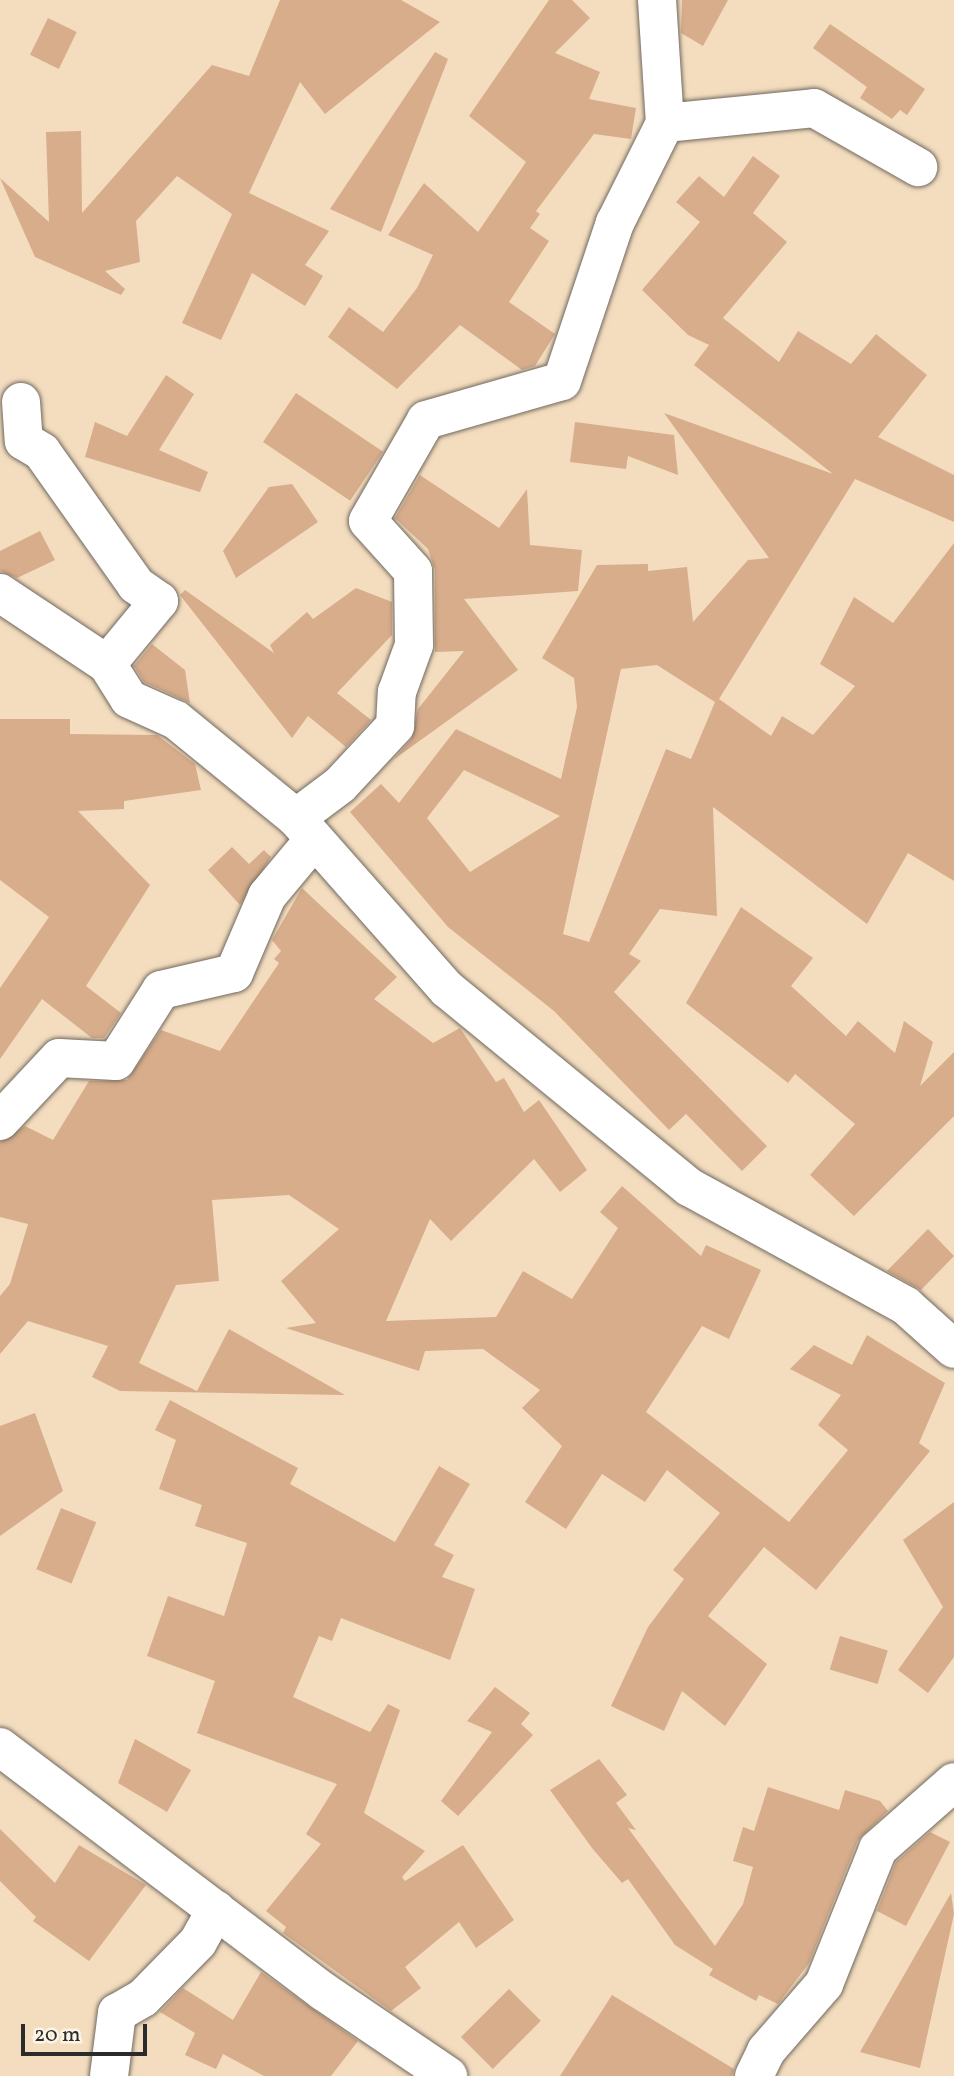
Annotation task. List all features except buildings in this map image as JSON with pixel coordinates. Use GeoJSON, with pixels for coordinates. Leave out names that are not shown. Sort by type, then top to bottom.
{"type":"FeatureCollection","features":[{"type":"Feature","properties":{"kind":"street"},"geometry":{"type":"LineString","coordinates":[[0,1121],[59,1058],[116,1061],[161,990],[234,973],[267,896],[304,830],[340,785],[395,726],[397,692],[414,645],[414,571],[368,521],[426,420],[562,381],[615,223],[665,123],[657,0]]}},
{"type":"Feature","properties":{"kind":"street"},"geometry":{"type":"LineString","coordinates":[[665,123],[814,108],[918,167]]}},
{"type":"Feature","properties":{"kind":"street"},"geometry":{"type":"LineString","coordinates":[[21,402],[24,441],[42,452],[135,585],[159,601],[107,664]]}},
{"type":"Feature","properties":{"kind":"street"},"geometry":{"type":"LineString","coordinates":[[0,593],[107,664],[130,699],[176,720],[304,830],[447,989],[689,1186],[906,1306],[954,1349]]}},
{"type":"Feature","properties":{"kind":"street"},"geometry":{"type":"LineString","coordinates":[[0,1747],[216,1910],[447,2076]]}},
{"type":"Feature","properties":{"kind":"street"},"geometry":{"type":"LineString","coordinates":[[754,2076],[766,2052],[824,1984],[878,1849],[954,1782]]}},
{"type":"Feature","properties":{"kind":"street"},"geometry":{"type":"LineString","coordinates":[[109,2076],[117,2014],[143,1998],[198,1942],[216,1910]]}}]}
